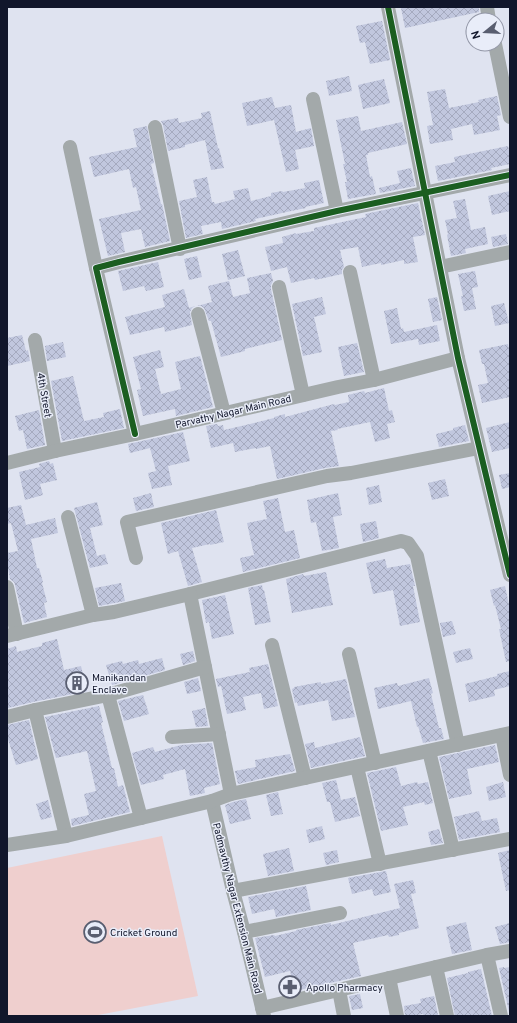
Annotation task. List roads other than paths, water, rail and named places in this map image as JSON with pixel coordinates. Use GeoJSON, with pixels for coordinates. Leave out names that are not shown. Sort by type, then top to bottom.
{"type":"FeatureCollection","features":[{"type":"Feature","properties":{"kind":"street"},"geometry":{"type":"LineString","coordinates":[[388,7],[458,358],[479,448],[504,529],[510,575]]}},
{"type":"Feature","properties":{"kind":"street"},"geometry":{"type":"LineString","coordinates":[[496,52],[510,117]]}},
{"type":"Feature","properties":{"kind":"street"},"geometry":{"type":"LineString","coordinates":[[313,99],[337,211]]}},
{"type":"Feature","properties":{"kind":"street"},"geometry":{"type":"LineString","coordinates":[[155,127],[180,248]]}},
{"type":"Feature","properties":{"kind":"street"},"geometry":{"type":"LineString","coordinates":[[70,146],[96,268],[135,434]]}},
{"type":"Feature","properties":{"kind":"street"},"geometry":{"type":"LineString","coordinates":[[96,268],[337,211],[510,175]]}},
{"type":"Feature","properties":{"kind":"street"},"geometry":{"type":"LineString","coordinates":[[440,267],[510,252]]}},
{"type":"Feature","properties":{"kind":"street"},"geometry":{"type":"LineString","coordinates":[[350,272],[374,380]]}},
{"type":"Feature","properties":{"kind":"street"},"geometry":{"type":"LineString","coordinates":[[279,287],[303,395]]}},
{"type":"Feature","properties":{"kind":"street"},"geometry":{"type":"LineString","coordinates":[[198,314],[224,414]]}},
{"type":"Feature","properties":{"kind":"street","name":"4th Street"},"geometry":{"type":"LineString","coordinates":[[35,340],[55,451]]}},
{"type":"Feature","properties":{"kind":"street","name":"Parvathy Nagar Main Road"},"geometry":{"type":"LineString","coordinates":[[7,463],[374,380],[458,358]]}},
{"type":"Feature","properties":{"kind":"street"},"geometry":{"type":"LineString","coordinates":[[136,558],[127,522],[328,476],[351,473],[479,448]]}},
{"type":"Feature","properties":{"kind":"street"},"geometry":{"type":"LineString","coordinates":[[68,517],[93,615]]}},
{"type":"Feature","properties":{"kind":"street"},"geometry":{"type":"LineString","coordinates":[[7,587],[12,635],[93,615],[114,612],[190,594],[401,541],[408,544],[417,556],[458,745]]}},
{"type":"Feature","properties":{"kind":"street"},"geometry":{"type":"LineString","coordinates":[[190,594],[231,794]]}},
{"type":"Feature","properties":{"kind":"street"},"geometry":{"type":"LineString","coordinates":[[272,645],[305,778]]}},
{"type":"Feature","properties":{"kind":"street"},"geometry":{"type":"LineString","coordinates":[[350,654],[376,763]]}},
{"type":"Feature","properties":{"kind":"street"},"geometry":{"type":"LineString","coordinates":[[7,717],[108,695],[205,667]]}},
{"type":"Feature","properties":{"kind":"street"},"geometry":{"type":"LineString","coordinates":[[108,695],[141,818]]}},
{"type":"Feature","properties":{"kind":"street"},"geometry":{"type":"LineString","coordinates":[[35,710],[66,836]]}},
{"type":"Feature","properties":{"kind":"street"},"geometry":{"type":"LineString","coordinates":[[172,737],[219,734]]}},
{"type":"Feature","properties":{"kind":"street"},"geometry":{"type":"LineString","coordinates":[[7,845],[66,836],[231,794],[506,734],[510,775]]}},
{"type":"Feature","properties":{"kind":"street"},"geometry":{"type":"LineString","coordinates":[[429,751],[453,850]]}},
{"type":"Feature","properties":{"kind":"street"},"geometry":{"type":"LineString","coordinates":[[357,767],[380,864]]}},
{"type":"Feature","properties":{"kind":"street","name":"Padmavthy Nagar Extension Main Road"},"geometry":{"type":"LineString","coordinates":[[212,800],[263,1012]]}},
{"type":"Feature","properties":{"kind":"street"},"geometry":{"type":"LineString","coordinates":[[233,891],[510,839]]}},
{"type":"Feature","properties":{"kind":"street"},"geometry":{"type":"LineString","coordinates":[[244,932],[340,913]]}},
{"type":"Feature","properties":{"kind":"street"},"geometry":{"type":"LineString","coordinates":[[263,1012],[339,990],[487,955],[510,951]]}},
{"type":"Feature","properties":{"kind":"street"},"geometry":{"type":"LineString","coordinates":[[487,955],[501,1016]]}},
{"type":"Feature","properties":{"kind":"street"},"geometry":{"type":"LineString","coordinates":[[436,967],[448,1016]]}},
{"type":"Feature","properties":{"kind":"street"},"geometry":{"type":"LineString","coordinates":[[389,978],[397,1016]]}},
{"type":"Feature","properties":{"kind":"street"},"geometry":{"type":"LineString","coordinates":[[339,990],[344,1016]]}},
{"type":"Feature","properties":{"kind":"place","name":"Manikandan Enclave"},"geometry":{"type":"Point","coordinates":[77,683]}},
{"type":"Feature","properties":{"kind":"place","name":"Cricket Ground"},"geometry":{"type":"Point","coordinates":[95,932]}},
{"type":"Feature","properties":{"kind":"place","name":"Apollo Pharmacy"},"geometry":{"type":"Point","coordinates":[290,987]}}]}
